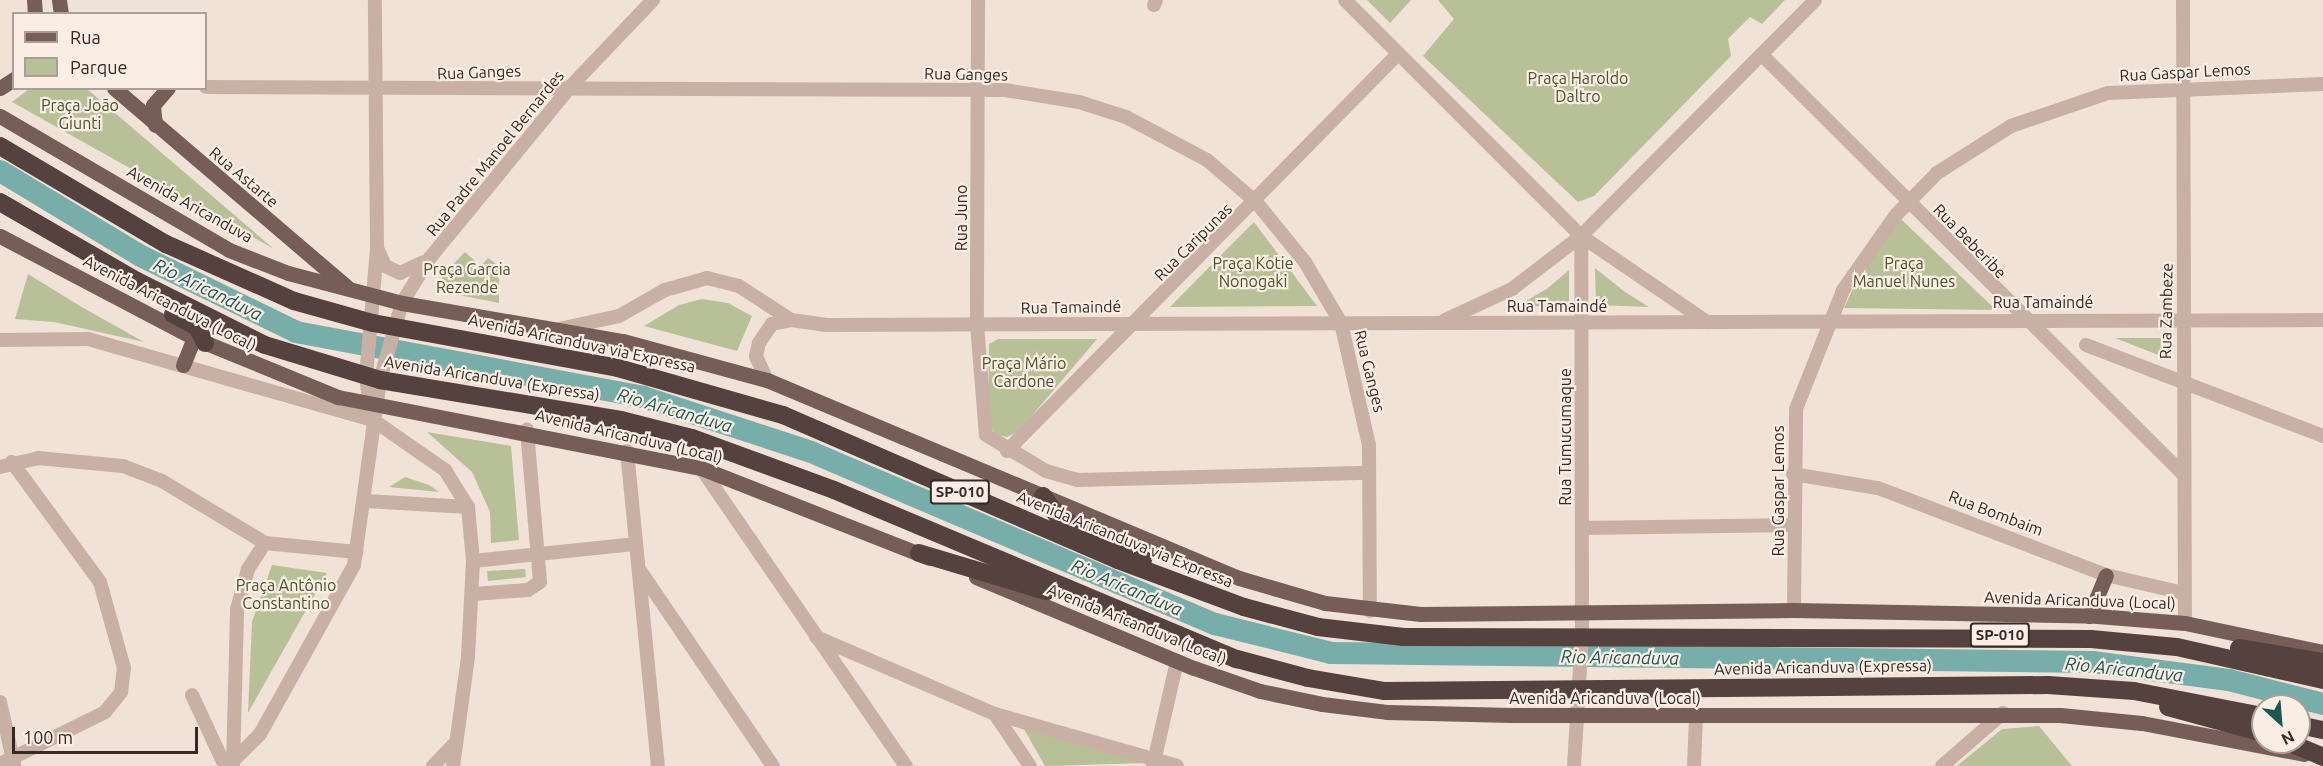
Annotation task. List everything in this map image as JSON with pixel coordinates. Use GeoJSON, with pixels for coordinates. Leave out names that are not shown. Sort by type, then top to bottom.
{"type":"FeatureCollection","features":[{"type":"Feature","properties":{"kind":"highway","name":"SP-010"},"geometry":{"type":"LineString","coordinates":[[0,146],[166,244],[232,276],[372,330],[390,334]]}},
{"type":"Feature","properties":{"kind":"highway","name":"Avenida Aricanduva (Expressa)"},"geometry":{"type":"LineString","coordinates":[[0,202],[265,345],[374,371],[621,420],[692,438],[834,490],[1238,659],[1308,678],[1385,692],[1580,685],[2048,685],[2134,691],[2251,714]]}},
{"type":"Feature","properties":{"kind":"highway"},"geometry":{"type":"LineString","coordinates":[[50,230],[58,248],[197,327],[200,340]]}},
{"type":"Feature","properties":{"kind":"highway","name":"Avenida Aricanduva via Expressa"},"geometry":{"type":"LineString","coordinates":[[390,334],[618,368],[783,415],[1118,560],[1222,599],[1347,632],[1582,644]]}},
{"type":"Feature","properties":{"kind":"highway"},"geometry":{"type":"LineString","coordinates":[[1043,496],[1058,518],[1222,599]]}},
{"type":"Feature","properties":{"kind":"highway"},"geometry":{"type":"LineString","coordinates":[[919,554],[1101,603]]}},
{"type":"Feature","properties":{"kind":"highway","name":"Avenida Aricanduva (Expressa)"},"geometry":{"type":"LineString","coordinates":[[1582,644],[2007,635],[2177,647],[2323,680]]}},
{"type":"Feature","properties":{"kind":"highway"},"geometry":{"type":"LineString","coordinates":[[2177,647],[2239,648],[2323,662]]}},
{"type":"Feature","properties":{"kind":"highway"},"geometry":{"type":"LineString","coordinates":[[2048,685],[2153,703],[2251,730]]}},
{"type":"Feature","properties":{"kind":"main road","name":"Rua Astarte"},"geometry":{"type":"LineString","coordinates":[[116,90],[351,291]]}},
{"type":"Feature","properties":{"kind":"main road"},"geometry":{"type":"LineString","coordinates":[[155,125],[153,105],[166,90]]}},
{"type":"Feature","properties":{"kind":"main road","name":"Avenida Aricanduva"},"geometry":{"type":"LineString","coordinates":[[0,116],[229,250],[351,291],[374,296]]}},
{"type":"Feature","properties":{"kind":"main road","name":"Avenida Aricanduva (Local)"},"geometry":{"type":"LineString","coordinates":[[0,236],[200,340],[272,374],[373,404],[527,430],[701,468],[919,554],[1177,662],[1260,691],[1322,704],[1387,712],[1696,717],[2003,713],[2142,723],[2323,757]]}},
{"type":"Feature","properties":{"kind":"main road","name":"Avenida Aricanduva (Local)"},"geometry":{"type":"LineString","coordinates":[[374,296],[402,303],[558,329],[767,380],[1239,578],[1370,611],[1794,610],[2090,616],[2185,623],[2323,652]]}},
{"type":"Feature","properties":{"kind":"main road"},"geometry":{"type":"LineString","coordinates":[[183,365],[200,340]]}},
{"type":"Feature","properties":{"kind":"main road"},"geometry":{"type":"LineString","coordinates":[[2090,616],[2106,575]]}},
{"type":"Feature","properties":{"kind":"street"},"geometry":{"type":"LineString","coordinates":[[229,765],[255,742],[299,669],[340,598],[357,552],[366,501],[373,420],[372,330],[377,248],[375,0]]}},
{"type":"Feature","properties":{"kind":"street","name":"Rua Padre Manoel Bernardes"},"geometry":{"type":"LineString","coordinates":[[374,371],[402,303],[429,259],[571,86],[653,0]]}},
{"type":"Feature","properties":{"kind":"street","name":"Rua Juno"},"geometry":{"type":"LineString","coordinates":[[978,0],[977,324],[986,435],[1007,451]]}},
{"type":"Feature","properties":{"kind":"street"},"geometry":{"type":"LineString","coordinates":[[1345,0],[1581,236],[1707,322]]}},
{"type":"Feature","properties":{"kind":"street"},"geometry":{"type":"LineString","coordinates":[[1440,323],[1512,289],[1581,236],[1815,0]]}},
{"type":"Feature","properties":{"kind":"street","name":"Rua Zambeze"},"geometry":{"type":"LineString","coordinates":[[2182,0],[2183,318],[2181,380],[2185,623]]}},
{"type":"Feature","properties":{"kind":"street","name":"Rua Caripunas"},"geometry":{"type":"LineString","coordinates":[[1007,451],[1256,202],[1398,54]]}},
{"type":"Feature","properties":{"kind":"street","name":"Rua Beberibe"},"geometry":{"type":"LineString","coordinates":[[1762,55],[2022,318],[2183,474]]}},
{"type":"Feature","properties":{"kind":"street","name":"Rua Gaspar Lemos"},"geometry":{"type":"LineString","coordinates":[[1794,610],[1793,474],[1796,409],[1828,321],[1864,257],[1908,201],[1964,152],[2032,117],[2108,93],[2183,86],[2323,84]]}},
{"type":"Feature","properties":{"kind":"street","name":"Rua Ganges"},"geometry":{"type":"LineString","coordinates":[[207,87],[376,90],[571,86],[978,90],[1051,95],[1126,117],[1207,160],[1256,202],[1305,262],[1341,323],[1366,417],[1369,473],[1370,611]]}},
{"type":"Feature","properties":{"kind":"street","name":"Rua Tumucumaque"},"geometry":{"type":"LineString","coordinates":[[1574,766],[1582,644],[1581,236]]}},
{"type":"Feature","properties":{"kind":"street"},"geometry":{"type":"LineString","coordinates":[[377,248],[385,266],[399,273],[429,259]]}},
{"type":"Feature","properties":{"kind":"street"},"geometry":{"type":"LineString","coordinates":[[558,329],[619,316],[665,290],[707,279],[739,286],[791,320]]}},
{"type":"Feature","properties":{"kind":"street","name":"Rua Tamaindé"},"geometry":{"type":"LineString","coordinates":[[791,320],[827,326],[1134,322],[1707,322],[2022,318],[2323,320]]}},
{"type":"Feature","properties":{"kind":"street"},"geometry":{"type":"LineString","coordinates":[[767,380],[756,356],[759,343],[772,324],[791,320]]}},
{"type":"Feature","properties":{"kind":"street"},"geometry":{"type":"LineString","coordinates":[[0,340],[88,339],[373,420],[445,470],[468,507],[473,561],[473,594],[453,766]]}},
{"type":"Feature","properties":{"kind":"street"},"geometry":{"type":"LineString","coordinates":[[2086,345],[2323,436]]}},
{"type":"Feature","properties":{"kind":"street"},"geometry":{"type":"LineString","coordinates":[[473,594],[534,588],[541,580],[527,430]]}},
{"type":"Feature","properties":{"kind":"street"},"geometry":{"type":"LineString","coordinates":[[627,451],[658,766]]}},
{"type":"Feature","properties":{"kind":"street"},"geometry":{"type":"LineString","coordinates":[[1007,451],[1058,476],[1077,480],[1369,473]]}},
{"type":"Feature","properties":{"kind":"street"},"geometry":{"type":"LineString","coordinates":[[6,464],[66,458],[123,466],[162,481],[265,543],[357,552]]}},
{"type":"Feature","properties":{"kind":"street"},"geometry":{"type":"LineString","coordinates":[[0,764],[14,761],[105,712],[121,692],[124,668],[100,582],[6,464]]}},
{"type":"Feature","properties":{"kind":"street"},"geometry":{"type":"LineString","coordinates":[[701,468],[906,766]]}},
{"type":"Feature","properties":{"kind":"street","name":"Rua Bombaim"},"geometry":{"type":"LineString","coordinates":[[1793,474],[1841,478],[1916,500],[2106,575],[2184,593]]}},
{"type":"Feature","properties":{"kind":"street"},"geometry":{"type":"LineString","coordinates":[[366,501],[468,507]]}},
{"type":"Feature","properties":{"kind":"street"},"geometry":{"type":"LineString","coordinates":[[1582,528],[1793,525]]}},
{"type":"Feature","properties":{"kind":"street"},"geometry":{"type":"LineString","coordinates":[[229,765],[237,609],[248,570],[265,543]]}},
{"type":"Feature","properties":{"kind":"street"},"geometry":{"type":"LineString","coordinates":[[473,561],[636,544]]}},
{"type":"Feature","properties":{"kind":"street"},"geometry":{"type":"LineString","coordinates":[[640,571],[773,766]]}},
{"type":"Feature","properties":{"kind":"street"},"geometry":{"type":"LineString","coordinates":[[816,637],[995,714],[1154,764],[1177,766]]}},
{"type":"Feature","properties":{"kind":"street"},"geometry":{"type":"LineString","coordinates":[[1154,764],[1177,662]]}},
{"type":"Feature","properties":{"kind":"street"},"geometry":{"type":"LineString","coordinates":[[192,695],[229,765]]}},
{"type":"Feature","properties":{"kind":"street"},"geometry":{"type":"LineString","coordinates":[[0,702],[14,761]]}},
{"type":"Feature","properties":{"kind":"street"},"geometry":{"type":"LineString","coordinates":[[1942,766],[2003,713]]}},
{"type":"Feature","properties":{"kind":"street"},"geometry":{"type":"LineString","coordinates":[[995,714],[1030,766]]}},
{"type":"Feature","properties":{"kind":"street"},"geometry":{"type":"LineString","coordinates":[[1694,766],[1696,717]]}},
{"type":"Feature","properties":{"kind":"street"},"geometry":{"type":"LineString","coordinates":[[433,766],[454,744]]}},
{"type":"Feature","properties":{"kind":"green space"},"geometry":{"type":"Polygon","coordinates":[[[1367,0],[1411,0],[1390,23],[1367,0]]]}},
{"type":"Feature","properties":{"kind":"green space","name":"Praça Haroldo Daltro"},"geometry":{"type":"Polygon","coordinates":[[[1438,0],[1785,0],[1762,24],[1750,17],[1728,39],[1731,56],[1594,196],[1578,202],[1423,56],[1454,19],[1438,0]]]}},
{"type":"Feature","properties":{"kind":"green space","name":"Praça João Giunti"},"geometry":{"type":"Polygon","coordinates":[[[28,90],[88,90],[274,249],[12,102],[28,90]]]}},
{"type":"Feature","properties":{"kind":"green space","name":"Praça Manuel Nunes"},"geometry":{"type":"Polygon","coordinates":[[[1901,219],[1996,310],[1844,308],[1866,261],[1901,219]]]}},
{"type":"Feature","properties":{"kind":"green space","name":"Praça Kotie Nonogaki"},"geometry":{"type":"Polygon","coordinates":[[[1254,222],[1317,306],[1170,307],[1232,244],[1254,222]]]}},
{"type":"Feature","properties":{"kind":"green space","name":"Praça Garcia Rezende"},"geometry":{"type":"Polygon","coordinates":[[[465,252],[481,266],[488,258],[499,266],[499,303],[439,291],[443,275],[465,252]]]}},
{"type":"Feature","properties":{"kind":"green space"},"geometry":{"type":"Polygon","coordinates":[[[1595,268],[1625,292],[1649,307],[1596,305],[1595,268]]]}},
{"type":"Feature","properties":{"kind":"green space"},"geometry":{"type":"Polygon","coordinates":[[[1569,270],[1569,305],[1516,307],[1548,288],[1569,270]]]}},
{"type":"Feature","properties":{"kind":"green space"},"geometry":{"type":"Polygon","coordinates":[[[28,274],[144,342],[54,322],[15,319],[28,274]]]}},
{"type":"Feature","properties":{"kind":"green space"},"geometry":{"type":"Polygon","coordinates":[[[702,299],[728,303],[752,316],[737,351],[644,326],[679,305],[702,299]]]}},
{"type":"Feature","properties":{"kind":"green space"},"geometry":{"type":"Polygon","coordinates":[[[2115,338],[2165,338],[2166,358],[2115,338]]]}},
{"type":"Feature","properties":{"kind":"green space","name":"Praça Mário Cardone"},"geometry":{"type":"Polygon","coordinates":[[[998,339],[1097,339],[1019,431],[1007,437],[996,435],[988,422],[989,344],[998,339]]]}},
{"type":"Feature","properties":{"kind":"green space"},"geometry":{"type":"Polygon","coordinates":[[[427,432],[511,446],[519,540],[491,543],[490,512],[472,472],[427,432]]]}},
{"type":"Feature","properties":{"kind":"green space"},"geometry":{"type":"Polygon","coordinates":[[[405,477],[429,485],[439,492],[389,487],[405,477]]]}},
{"type":"Feature","properties":{"kind":"green space","name":"Praça Antônio Constantino"},"geometry":{"type":"Polygon","coordinates":[[[272,565],[327,573],[248,713],[252,622],[272,565]]]}},
{"type":"Feature","properties":{"kind":"green space"},"geometry":{"type":"Polygon","coordinates":[[[525,569],[526,577],[488,581],[487,571],[525,569]]]}},
{"type":"Feature","properties":{"kind":"green space"},"geometry":{"type":"Polygon","coordinates":[[[2039,726],[2072,766],[1957,766],[2002,729],[2039,726]]]}},
{"type":"Feature","properties":{"kind":"green space"},"geometry":{"type":"Polygon","coordinates":[[[1024,729],[1147,763],[1045,766],[1024,729]]]}},
{"type":"Feature","properties":{"kind":"waterway","name":"Rio Aricanduva"},"geometry":{"type":"LineString","coordinates":[[0,171],[139,255],[296,332],[643,397],[811,452],[1215,624],[1331,653],[2092,662],[2229,680],[2323,704]]}}]}
